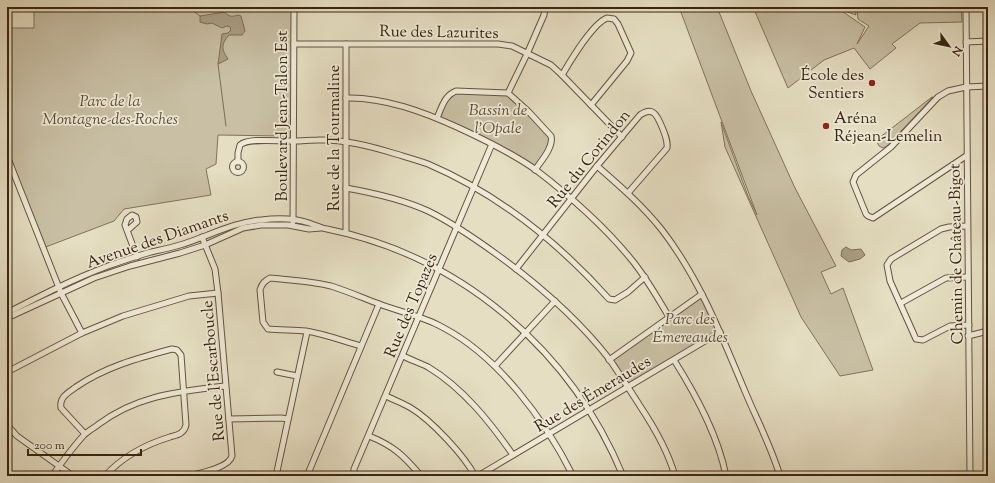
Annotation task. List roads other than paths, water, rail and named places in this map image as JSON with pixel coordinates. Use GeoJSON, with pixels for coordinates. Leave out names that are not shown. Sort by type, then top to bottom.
{"type":"FeatureCollection","features":[{"type":"Feature","properties":{"kind":"street","name":"Boulevard Jean-Talon Est"},"geometry":{"type":"LineString","coordinates":[[293,226],[294,7]]}},
{"type":"Feature","properties":{"kind":"street"},"geometry":{"type":"LineString","coordinates":[[508,93],[544,15],[545,7]]}},
{"type":"Feature","properties":{"kind":"street","name":"Chemin de Château-Bigot"},"geometry":{"type":"LineString","coordinates":[[966,7],[966,156],[970,476]]}},
{"type":"Feature","properties":{"kind":"street"},"geometry":{"type":"LineString","coordinates":[[562,75],[572,58],[596,26],[607,18],[614,19],[618,24],[631,53],[627,61],[591,105]]}},
{"type":"Feature","properties":{"kind":"street"},"geometry":{"type":"LineString","coordinates":[[966,42],[988,41]]}},
{"type":"Feature","properties":{"kind":"street","name":"Rue des Lazurites"},"geometry":{"type":"LineString","coordinates":[[294,44],[498,44],[512,46],[551,65],[622,137]]}},
{"type":"Feature","properties":{"kind":"street","name":"Rue de la Tourmaline"},"geometry":{"type":"LineString","coordinates":[[346,44],[346,233]]}},
{"type":"Feature","properties":{"kind":"street"},"geometry":{"type":"LineString","coordinates":[[966,156],[873,218],[866,214],[853,182],[856,175],[891,147],[938,97],[948,90],[966,86],[988,86]]}},
{"type":"Feature","properties":{"kind":"street"},"geometry":{"type":"LineString","coordinates":[[437,118],[442,103],[450,93],[456,91],[508,93],[528,111],[551,136],[550,146],[535,170]]}},
{"type":"Feature","properties":{"kind":"street"},"geometry":{"type":"LineString","coordinates":[[346,98],[359,98],[402,106],[437,118],[492,144],[535,170],[571,199],[612,237],[645,277],[669,317]]}},
{"type":"Feature","properties":{"kind":"street","name":"Rue du Corindon"},"geometry":{"type":"LineString","coordinates":[[516,269],[597,166],[640,115],[649,111],[657,116],[667,139],[667,148],[628,193]]}},
{"type":"Feature","properties":{"kind":"street"},"geometry":{"type":"LineString","coordinates":[[238,162],[239,149],[243,143],[248,141],[319,140],[346,142],[377,148],[427,164],[474,187],[505,206],[543,234],[584,271],[609,299],[615,300],[628,292],[645,277]]}},
{"type":"Feature","properties":{"kind":"street","name":"Rue des Topazes"},"geometry":{"type":"LineString","coordinates":[[354,476],[354,469],[492,144]]}},
{"type":"Feature","properties":{"kind":"street"},"geometry":{"type":"LineString","coordinates":[[7,156],[61,293],[82,333]]}},
{"type":"Feature","properties":{"kind":"street"},"geometry":{"type":"LineString","coordinates":[[597,166],[628,193],[662,230],[682,260],[702,294],[720,332],[780,476]]}},
{"type":"Feature","properties":{"kind":"street"},"geometry":{"type":"LineString","coordinates":[[346,188],[378,194],[428,211],[486,246],[554,301],[584,330],[609,360],[628,387],[662,444],[675,476]]}},
{"type":"Feature","properties":{"kind":"street","name":"Avenue des Diamants"},"geometry":{"type":"LineString","coordinates":[[7,313],[59,287],[108,266],[137,256],[179,246],[242,223],[259,220],[294,220],[346,233],[401,251],[439,269],[482,296],[526,333],[560,371],[589,410],[605,436],[623,476]]}},
{"type":"Feature","properties":{"kind":"street","name":"Avenue des Diamants"},"geometry":{"type":"LineString","coordinates":[[7,318],[111,272],[205,244],[243,228],[261,225],[293,226],[309,229],[322,228]]}},
{"type":"Feature","properties":{"kind":"street"},"geometry":{"type":"LineString","coordinates":[[967,226],[940,229],[891,259],[887,264],[890,281],[914,335],[918,340],[923,340],[950,326],[968,325]]}},
{"type":"Feature","properties":{"kind":"street"},"geometry":{"type":"LineString","coordinates":[[128,230],[137,256]]}},
{"type":"Feature","properties":{"kind":"street","name":"Rue de l'Escarboucle"},"geometry":{"type":"LineString","coordinates":[[189,476],[225,465],[231,460],[232,452],[215,269],[202,237]]}},
{"type":"Feature","properties":{"kind":"street"},"geometry":{"type":"LineString","coordinates":[[901,303],[946,278],[968,277]]}},
{"type":"Feature","properties":{"kind":"street"},"geometry":{"type":"LineString","coordinates":[[361,346],[307,332],[289,329],[268,329],[263,322],[260,290],[265,280],[270,278],[330,286],[419,317],[456,334],[495,366],[529,404],[539,417],[573,476]]}},
{"type":"Feature","properties":{"kind":"street"},"geometry":{"type":"LineString","coordinates":[[7,372],[82,333],[143,309],[189,296],[218,293]]}},
{"type":"Feature","properties":{"kind":"street"},"geometry":{"type":"LineString","coordinates":[[609,360],[702,294]]}},
{"type":"Feature","properties":{"kind":"street"},"geometry":{"type":"LineString","coordinates":[[495,366],[554,301]]}},
{"type":"Feature","properties":{"kind":"street"},"geometry":{"type":"LineString","coordinates":[[307,476],[379,304]]}},
{"type":"Feature","properties":{"kind":"street"},"geometry":{"type":"LineString","coordinates":[[968,336],[988,331]]}},
{"type":"Feature","properties":{"kind":"street"},"geometry":{"type":"LineString","coordinates":[[276,476],[307,332]]}},
{"type":"Feature","properties":{"kind":"street","name":"Rue des Émeraudes"},"geometry":{"type":"LineString","coordinates":[[478,476],[720,332]]}},
{"type":"Feature","properties":{"kind":"street"},"geometry":{"type":"LineString","coordinates":[[85,434],[61,408],[61,400],[64,396],[87,380],[112,367],[172,348],[181,355],[186,425],[183,432],[151,443],[135,451],[119,462],[105,476]]}},
{"type":"Feature","properties":{"kind":"street"},"geometry":{"type":"LineString","coordinates":[[403,356],[427,367],[451,385],[488,422],[513,455]]}},
{"type":"Feature","properties":{"kind":"street"},"geometry":{"type":"LineString","coordinates":[[674,360],[705,417],[718,449],[726,476]]}},
{"type":"Feature","properties":{"kind":"street"},"geometry":{"type":"LineString","coordinates":[[277,372],[297,376]]}},
{"type":"Feature","properties":{"kind":"street"},"geometry":{"type":"LineString","coordinates":[[52,476],[65,457],[85,434],[121,409],[157,397],[184,391],[225,386]]}},
{"type":"Feature","properties":{"kind":"street"},"geometry":{"type":"LineString","coordinates":[[386,396],[411,408],[426,420],[458,452],[475,476]]}},
{"type":"Feature","properties":{"kind":"street"},"geometry":{"type":"LineString","coordinates":[[229,419],[288,419]]}},
{"type":"Feature","properties":{"kind":"street"},"geometry":{"type":"LineString","coordinates":[[7,424],[17,436],[73,476]]}},
{"type":"Feature","properties":{"kind":"street"},"geometry":{"type":"LineString","coordinates":[[369,436],[386,443],[396,450],[408,460],[421,476]]}},
{"type":"Feature","properties":{"kind":"waterway"},"geometry":{"type":"LineString","coordinates":[[188,7],[200,16]]}},
{"type":"Feature","properties":{"kind":"waterway"},"geometry":{"type":"LineString","coordinates":[[218,64],[226,126]]}},
{"type":"Feature","properties":{"kind":"place","name":"École des Sentiers"},"geometry":{"type":"Point","coordinates":[872,83]}},
{"type":"Feature","properties":{"kind":"place","name":"Aréna Réjean‑Lemelin"},"geometry":{"type":"Point","coordinates":[826,126]}},
{"type":"Feature","properties":{"kind":"park label","name":"Parc de la Montagne-des-Roches"},"geometry":{"type":"Point","coordinates":[110,109]}},
{"type":"Feature","properties":{"kind":"park label","name":"Bassin de l'Opale"},"geometry":{"type":"Point","coordinates":[498,118]}},
{"type":"Feature","properties":{"kind":"park label","name":"Parc des Émereaudes"},"geometry":{"type":"Point","coordinates":[690,327]}}]}
